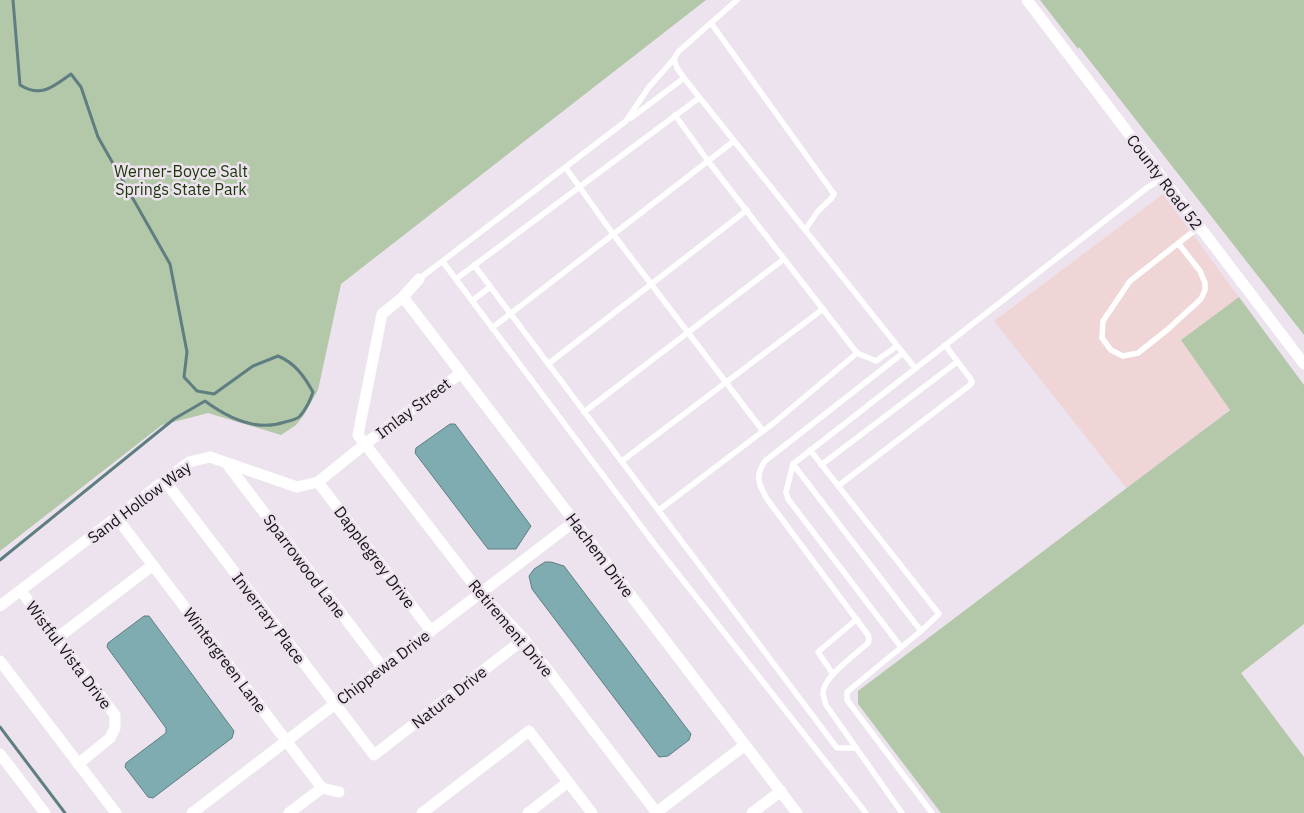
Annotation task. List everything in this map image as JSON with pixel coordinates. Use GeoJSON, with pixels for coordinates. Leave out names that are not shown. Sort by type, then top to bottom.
{"type":"FeatureCollection","features":[{"type":"Feature","properties":{"kind":"street","name":"County Road 52"},"geometry":{"type":"LineString","coordinates":[[1028,0],[1162,180],[1304,364]]}},
{"type":"Feature","properties":{"kind":"street"},"geometry":{"type":"LineString","coordinates":[[318,482],[365,444],[358,435],[382,314],[403,297],[419,279]]}},
{"type":"Feature","properties":{"kind":"street","name":"Hachem Drive"},"geometry":{"type":"LineString","coordinates":[[403,297],[798,813]]}},
{"type":"Feature","properties":{"kind":"street","name":"Imlay Street"},"geometry":{"type":"LineString","coordinates":[[365,444],[461,372]]}},
{"type":"Feature","properties":{"kind":"street","name":"Retirement Drive"},"geometry":{"type":"LineString","coordinates":[[365,444],[480,594],[524,639],[657,813]]}},
{"type":"Feature","properties":{"kind":"street","name":"Sand Hollow Way"},"geometry":{"type":"LineString","coordinates":[[0,606],[189,462],[210,457],[297,486],[318,482]]}},
{"type":"Feature","properties":{"kind":"street","name":"Sparrowood Lane"},"geometry":{"type":"LineString","coordinates":[[227,464],[383,668]]}},
{"type":"Feature","properties":{"kind":"street","name":"Inverrary Place"},"geometry":{"type":"LineString","coordinates":[[165,481],[374,756]]}},
{"type":"Feature","properties":{"kind":"street","name":"Dapplegrey Drive"},"geometry":{"type":"LineString","coordinates":[[318,482],[431,631]]}},
{"type":"Feature","properties":{"kind":"street","name":"Wintergreen Lane"},"geometry":{"type":"LineString","coordinates":[[117,518],[322,788]]}},
{"type":"Feature","properties":{"kind":"street","name":"Chippewa Drive"},"geometry":{"type":"LineString","coordinates":[[192,813],[575,522]]}},
{"type":"Feature","properties":{"kind":"street"},"geometry":{"type":"LineString","coordinates":[[57,638],[152,565]]}},
{"type":"Feature","properties":{"kind":"street","name":"Wistful Vista Drive"},"geometry":{"type":"LineString","coordinates":[[21,590],[115,715],[115,728],[110,738],[78,764]]}},
{"type":"Feature","properties":{"kind":"street","name":"Natura Drive"},"geometry":{"type":"LineString","coordinates":[[374,756],[524,639]]}},
{"type":"Feature","properties":{"kind":"street"},"geometry":{"type":"LineString","coordinates":[[0,661],[116,813]]}},
{"type":"Feature","properties":{"kind":"street"},"geometry":{"type":"LineString","coordinates":[[422,813],[529,731],[592,813]]}},
{"type":"Feature","properties":{"kind":"street"},"geometry":{"type":"LineString","coordinates":[[657,813],[745,744]]}},
{"type":"Feature","properties":{"kind":"street"},"geometry":{"type":"LineString","coordinates":[[0,754],[45,813]]}},
{"type":"Feature","properties":{"kind":"street"},"geometry":{"type":"LineString","coordinates":[[528,813],[568,782]]}},
{"type":"Feature","properties":{"kind":"street"},"geometry":{"type":"LineString","coordinates":[[289,813],[322,788],[339,792]]}},
{"type":"Feature","properties":{"kind":"street"},"geometry":{"type":"LineString","coordinates":[[752,813],[781,791]]}},
{"type":"Feature","properties":{"kind":"lane"},"geometry":{"type":"LineString","coordinates":[[626,122],[649,87],[678,52],[737,0]]}},
{"type":"Feature","properties":{"kind":"lane"},"geometry":{"type":"LineString","coordinates":[[711,23],[834,194],[805,230]]}},
{"type":"Feature","properties":{"kind":"lane"},"geometry":{"type":"LineString","coordinates":[[674,59],[684,78],[699,98],[915,368]]}},
{"type":"Feature","properties":{"kind":"lane"},"geometry":{"type":"LineString","coordinates":[[419,279],[684,78]]}},
{"type":"Feature","properties":{"kind":"lane"},"geometry":{"type":"LineString","coordinates":[[456,279],[699,98]]}},
{"type":"Feature","properties":{"kind":"lane"},"geometry":{"type":"LineString","coordinates":[[675,115],[708,161],[857,353],[876,361],[897,346]]}},
{"type":"Feature","properties":{"kind":"lane"},"geometry":{"type":"LineString","coordinates":[[492,328],[734,141]]}},
{"type":"Feature","properties":{"kind":"lane"},"geometry":{"type":"LineString","coordinates":[[566,168],[763,431]]}},
{"type":"Feature","properties":{"kind":"lane"},"geometry":{"type":"LineString","coordinates":[[901,647],[788,499],[786,492],[793,464],[1148,187],[1162,180]]}},
{"type":"Feature","properties":{"kind":"lane"},"geometry":{"type":"LineString","coordinates":[[548,364],[746,210]]}},
{"type":"Feature","properties":{"kind":"lane"},"geometry":{"type":"LineString","coordinates":[[1178,243],[1200,271],[1205,290],[1201,299],[1138,353],[1123,356],[1111,350],[1102,338],[1103,321],[1130,281],[1178,243],[1199,227]]}},
{"type":"Feature","properties":{"kind":"lane"},"geometry":{"type":"LineString","coordinates":[[584,412],[784,259]]}},
{"type":"Feature","properties":{"kind":"lane"},"geometry":{"type":"LineString","coordinates":[[442,262],[656,546],[866,813]]}},
{"type":"Feature","properties":{"kind":"lane"},"geometry":{"type":"LineString","coordinates":[[474,265],[837,748],[856,748]]}},
{"type":"Feature","properties":{"kind":"lane"},"geometry":{"type":"LineString","coordinates":[[472,301],[490,287]]}},
{"type":"Feature","properties":{"kind":"lane"},"geometry":{"type":"LineString","coordinates":[[622,461],[823,309]]}},
{"type":"Feature","properties":{"kind":"lane"},"geometry":{"type":"LineString","coordinates":[[838,486],[970,385],[972,382],[970,378],[945,345]]}},
{"type":"Feature","properties":{"kind":"lane"},"geometry":{"type":"LineString","coordinates":[[659,510],[763,431],[857,353]]}},
{"type":"Feature","properties":{"kind":"lane"},"geometry":{"type":"LineString","coordinates":[[902,813],[826,705],[823,693],[825,684],[833,674],[868,643],[868,635],[767,499],[759,484],[758,471],[765,461],[903,353]]}},
{"type":"Feature","properties":{"kind":"lane"},"geometry":{"type":"LineString","coordinates":[[821,465],[957,362]]}},
{"type":"Feature","properties":{"kind":"lane"},"geometry":{"type":"LineString","coordinates":[[810,450],[939,614],[847,692],[847,700],[932,813]]}},
{"type":"Feature","properties":{"kind":"lane"},"geometry":{"type":"LineString","coordinates":[[793,464],[921,631]]}},
{"type":"Feature","properties":{"kind":"lane"},"geometry":{"type":"LineString","coordinates":[[833,674],[818,652],[857,619]]}},
{"type":"Feature","properties":{"kind":"shaded area"},"geometry":{"type":"Polygon","coordinates":[[[1163,194],[1239,297],[1181,340],[1230,409],[1127,489],[994,321],[1163,194]]]}},
{"type":"Feature","properties":{"kind":"green space","name":"Werner-Boyce Salt Springs State Park"},"geometry":{"type":"Polygon","coordinates":[[[0,0],[706,0],[341,284],[318,390],[296,425],[281,435],[208,413],[162,425],[0,551],[0,0]]]}},
{"type":"Feature","properties":{"kind":"green space"},"geometry":{"type":"Polygon","coordinates":[[[1040,0],[1304,0],[1304,335],[1079,47],[1078,49],[1040,0]]]}},
{"type":"Feature","properties":{"kind":"green space"},"geometry":{"type":"Polygon","coordinates":[[[1239,297],[1304,385],[1304,624],[1241,673],[1304,757],[1304,813],[941,813],[858,704],[858,691],[1230,410],[1181,340],[1239,297]]]}},
{"type":"Feature","properties":{"kind":"water"},"geometry":{"type":"Polygon","coordinates":[[[450,424],[455,424],[531,526],[516,549],[488,549],[415,453],[416,448],[450,424]]]}},
{"type":"Feature","properties":{"kind":"water"},"geometry":{"type":"Polygon","coordinates":[[[545,562],[564,566],[691,734],[689,740],[668,756],[659,757],[532,589],[529,576],[534,569],[545,562]]]}},
{"type":"Feature","properties":{"kind":"water"},"geometry":{"type":"Polygon","coordinates":[[[144,616],[149,616],[234,731],[232,738],[153,798],[148,797],[125,767],[126,763],[166,733],[166,728],[107,647],[108,643],[144,616]]]}},
{"type":"Feature","properties":{"kind":"waterway"},"geometry":{"type":"LineString","coordinates":[[0,560],[174,419],[205,401],[223,413],[243,422],[274,425],[298,417],[306,408],[313,392],[298,371],[289,362],[278,356],[253,366],[214,394],[197,391],[184,377],[187,352],[170,264],[98,137],[81,87],[71,74],[52,87],[41,91],[34,91],[20,85],[13,0]]}},
{"type":"Feature","properties":{"kind":"waterway"},"geometry":{"type":"LineString","coordinates":[[0,727],[65,813]]}}]}
